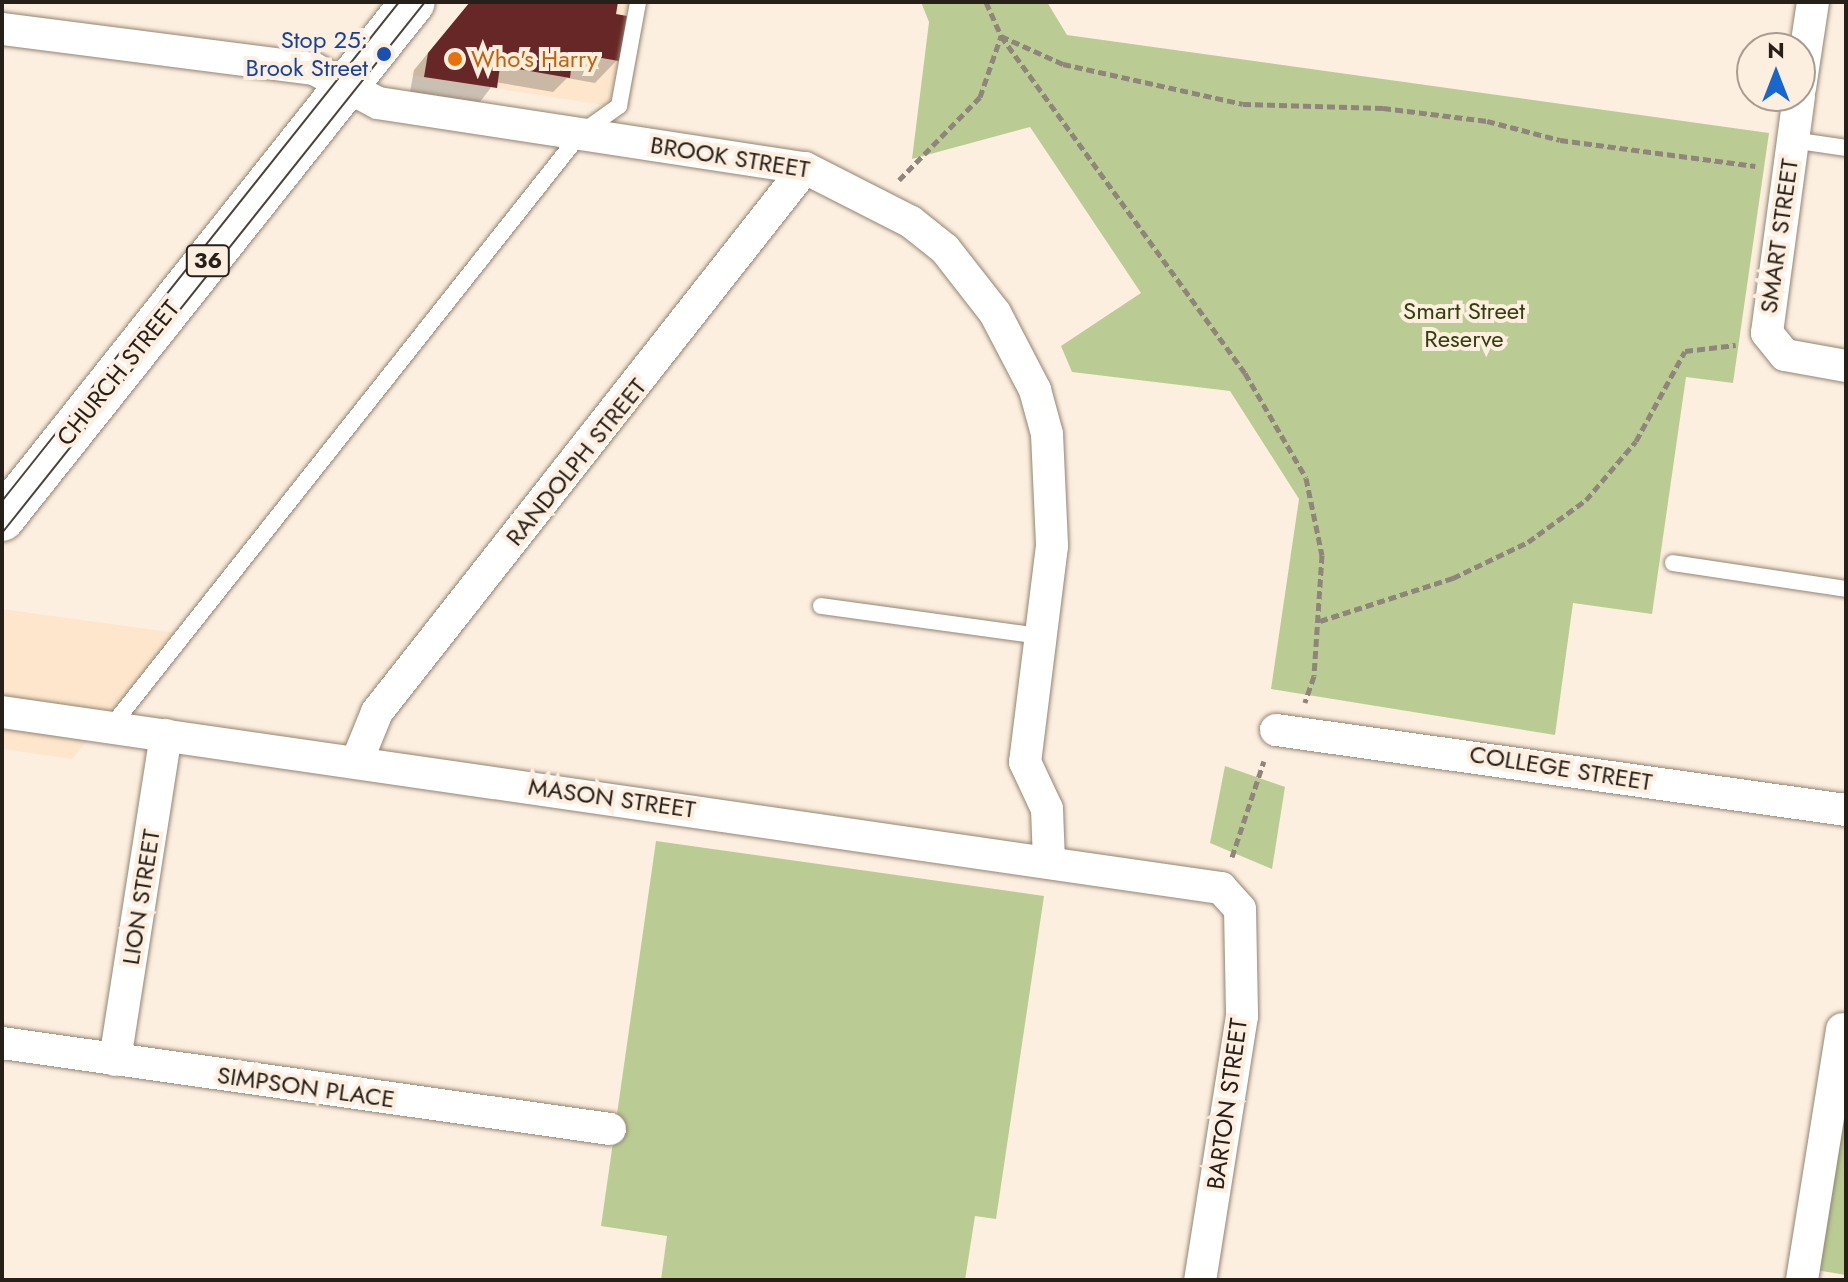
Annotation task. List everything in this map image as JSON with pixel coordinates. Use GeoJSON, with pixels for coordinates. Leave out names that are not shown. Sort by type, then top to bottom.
{"type":"FeatureCollection","features":[{"type":"Feature","properties":{"kind":"main road","name":"CHURCH STREET"},"geometry":{"type":"LineString","coordinates":[[2,519],[413,2]]}},
{"type":"Feature","properties":{"kind":"street"},"geometry":{"type":"LineString","coordinates":[[1808,32],[1813,2]]}},
{"type":"Feature","properties":{"kind":"street","name":"BROOK STREET"},"geometry":{"type":"LineString","coordinates":[[2,29],[314,69],[378,103],[805,168],[880,201],[945,249],[969,277],[1035,390],[1053,503],[1025,762],[1050,821],[1049,860]]}},
{"type":"Feature","properties":{"kind":"street","name":"SMART STREET"},"geometry":{"type":"LineString","coordinates":[[1797,112],[1767,323],[1772,346],[1796,359],[1846,366]]}},
{"type":"Feature","properties":{"kind":"street","name":"RANDOLPH STREET"},"geometry":{"type":"LineString","coordinates":[[357,761],[377,712],[805,168]]}},
{"type":"Feature","properties":{"kind":"street","name":"MASON STREET"},"geometry":{"type":"LineString","coordinates":[[2,712],[1049,860],[1221,888]]}},
{"type":"Feature","properties":{"kind":"street","name":"COLLEGE STREET"},"geometry":{"type":"LineString","coordinates":[[1276,730],[1846,810]]}},
{"type":"Feature","properties":{"kind":"street","name":"LION STREET"},"geometry":{"type":"LineString","coordinates":[[115,1060],[166,735]]}},
{"type":"Feature","properties":{"kind":"street","name":"BARTON STREET"},"geometry":{"type":"LineString","coordinates":[[1200,1280],[1242,1016],[1240,909],[1221,888]]}},
{"type":"Feature","properties":{"kind":"street"},"geometry":{"type":"LineString","coordinates":[[1802,1280],[1841,1063],[1842,1029]]}},
{"type":"Feature","properties":{"kind":"street","name":"SIMPSON PLACE"},"geometry":{"type":"LineString","coordinates":[[2,1043],[610,1129]]}},
{"type":"Feature","properties":{"kind":"lane"},"geometry":{"type":"LineString","coordinates":[[110,728],[581,133],[619,106],[638,2]]}},
{"type":"Feature","properties":{"kind":"lane"},"geometry":{"type":"LineString","coordinates":[[1790,156],[1846,148]]}},
{"type":"Feature","properties":{"kind":"lane"},"geometry":{"type":"LineString","coordinates":[[1673,563],[1846,589]]}},
{"type":"Feature","properties":{"kind":"lane"},"geometry":{"type":"LineString","coordinates":[[821,606],[1040,636]]}},
{"type":"Feature","properties":{"kind":"path"},"geometry":{"type":"LineString","coordinates":[[986,2],[1001,36],[1245,373],[1306,478],[1322,555],[1320,621],[1453,578],[1528,542],[1575,508],[1636,441],[1690,347],[1772,346]]}},
{"type":"Feature","properties":{"kind":"path"},"geometry":{"type":"LineString","coordinates":[[1001,36],[1063,64],[1243,104],[1383,108],[1487,121],[1560,140],[1790,156]]}},
{"type":"Feature","properties":{"kind":"path"},"geometry":{"type":"LineString","coordinates":[[880,201],[980,97],[1001,36]]}},
{"type":"Feature","properties":{"kind":"shaded area"},"geometry":{"type":"Polygon","coordinates":[[[470,2],[646,2],[629,109],[410,75],[470,2]]]}},
{"type":"Feature","properties":{"kind":"shaded area"},"geometry":{"type":"Polygon","coordinates":[[[2,609],[177,633],[72,759],[2,749],[2,609]]]}},
{"type":"Feature","properties":{"kind":"green space","name":"Smart Street Reserve"},"geometry":{"type":"Polygon","coordinates":[[[921,2],[1047,2],[1067,35],[1769,133],[1733,383],[1686,377],[1652,614],[1573,603],[1555,735],[1271,689],[1299,499],[1230,391],[1072,372],[1061,346],[1141,293],[1030,127],[912,159],[929,22],[921,2]]]}},
{"type":"Feature","properties":{"kind":"green space"},"geometry":{"type":"Polygon","coordinates":[[[1225,766],[1285,787],[1272,869],[1210,843],[1225,766]]]}},
{"type":"Feature","properties":{"kind":"green space"},"geometry":{"type":"Polygon","coordinates":[[[656,841],[1044,896],[996,1219],[975,1216],[965,1280],[661,1280],[667,1236],[601,1226],[656,841]]]}},
{"type":"Feature","properties":{"kind":"green space"},"geometry":{"type":"Polygon","coordinates":[[[1846,1091],[1846,1275],[1816,1270],[1846,1091]]]}},
{"type":"Feature","properties":{"kind":"building"},"geometry":{"type":"Polygon","coordinates":[[[470,2],[618,2],[616,14],[627,16],[619,61],[573,53],[570,78],[500,66],[497,88],[424,77],[428,53],[470,2]]]}},
{"type":"Feature","properties":{"kind":"tram line"},"geometry":{"type":"LineString","coordinates":[[2,501],[399,2]]}},
{"type":"Feature","properties":{"kind":"tram line"},"geometry":{"type":"LineString","coordinates":[[2,533],[425,2]]}},
{"type":"Feature","properties":{"kind":"place","name":"Stop 25: Brook Street"},"geometry":{"type":"Point","coordinates":[384,54]}},
{"type":"Feature","properties":{"kind":"place","name":"Who's Harry"},"geometry":{"type":"Point","coordinates":[455,59]}}]}
